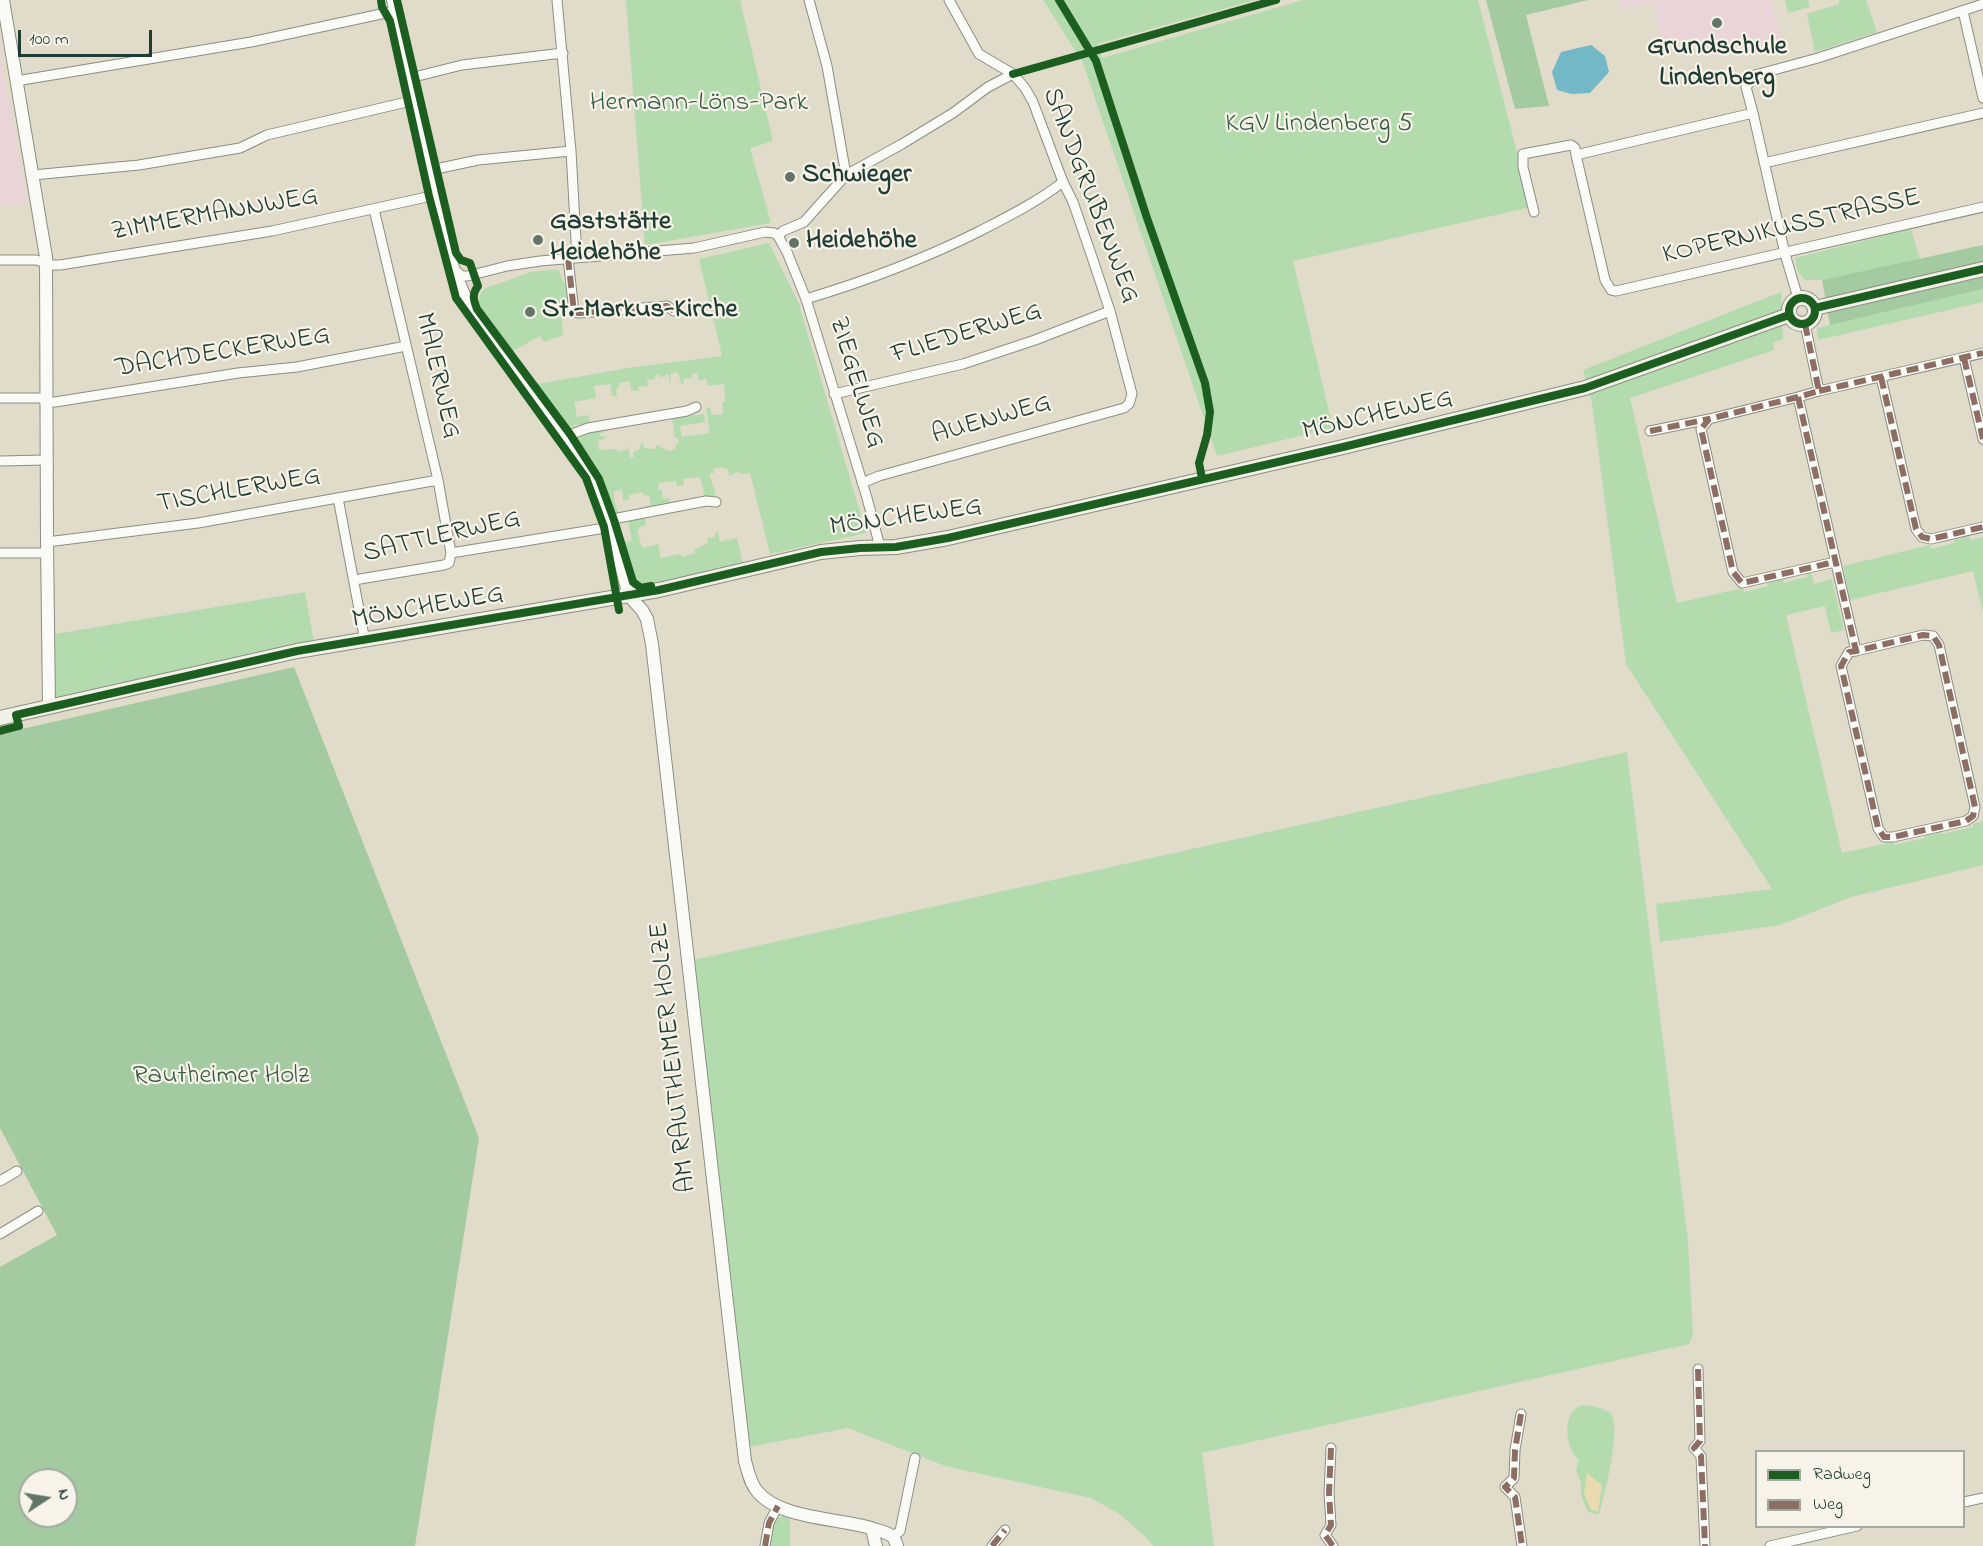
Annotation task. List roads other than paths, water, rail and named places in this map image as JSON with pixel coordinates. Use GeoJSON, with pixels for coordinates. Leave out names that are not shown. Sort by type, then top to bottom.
{"type":"FeatureCollection","features":[{"type":"Feature","properties":{"kind":"main road"},"geometry":{"type":"LineString","coordinates":[[1815,308],[1983,269]]}},
{"type":"Feature","properties":{"kind":"main road"},"geometry":{"type":"LineString","coordinates":[[1798,298],[1809,300],[1815,308],[1813,318],[1805,324],[1795,323],[1788,311],[1791,303],[1798,298]]}},
{"type":"Feature","properties":{"kind":"main road","name":"MÖNCHEWEG"},"geometry":{"type":"LineString","coordinates":[[0,718],[274,656],[629,596],[821,552],[916,544],[948,538],[1590,387],[1789,315]]}},
{"type":"Feature","properties":{"kind":"street"},"geometry":{"type":"LineString","coordinates":[[3,0],[46,264],[50,706]]}},
{"type":"Feature","properties":{"kind":"street"},"geometry":{"type":"LineString","coordinates":[[557,0],[571,151],[574,312],[666,306],[674,312]]}},
{"type":"Feature","properties":{"kind":"street"},"geometry":{"type":"LineString","coordinates":[[809,0],[827,66],[846,175]]}},
{"type":"Feature","properties":{"kind":"street","name":"SANDGRUBENWEG"},"geometry":{"type":"LineString","coordinates":[[949,0],[979,54],[1013,74],[1026,88],[1033,102],[1063,182],[1073,202],[1110,311],[1131,385],[1131,400]]}},
{"type":"Feature","properties":{"kind":"street"},"geometry":{"type":"LineString","coordinates":[[1798,298],[1785,254],[1746,87],[1755,75],[1818,58],[1983,4]]}},
{"type":"Feature","properties":{"kind":"street"},"geometry":{"type":"LineString","coordinates":[[16,81],[251,42],[394,5],[453,268],[469,308],[592,479],[610,523],[629,596]]}},
{"type":"Feature","properties":{"kind":"street"},"geometry":{"type":"LineString","coordinates":[[1963,11],[1983,98]]}},
{"type":"Feature","properties":{"kind":"street"},"geometry":{"type":"LineString","coordinates":[[410,78],[462,65],[563,53]]}},
{"type":"Feature","properties":{"kind":"street"},"geometry":{"type":"LineString","coordinates":[[453,268],[462,276],[468,276],[517,264],[694,248],[765,232],[778,236],[783,231],[804,222],[846,175],[902,144],[953,113],[988,87],[1013,74]]}},
{"type":"Feature","properties":{"kind":"street"},"geometry":{"type":"LineString","coordinates":[[33,175],[139,165],[240,148],[267,135],[415,100]]}},
{"type":"Feature","properties":{"kind":"street"},"geometry":{"type":"LineString","coordinates":[[1534,212],[1522,166],[1522,154],[1571,145],[1575,148],[1576,155],[1753,113]]}},
{"type":"Feature","properties":{"kind":"street"},"geometry":{"type":"LineString","coordinates":[[1764,163],[1983,113]]}},
{"type":"Feature","properties":{"kind":"street"},"geometry":{"type":"LineString","coordinates":[[431,170],[478,160],[571,151]]}},
{"type":"Feature","properties":{"kind":"street","name":"KOPERNIKUSSTRASSE"},"geometry":{"type":"LineString","coordinates":[[1576,155],[1605,280],[1611,290],[1622,291],[1983,207]]}},
{"type":"Feature","properties":{"kind":"street"},"geometry":{"type":"LineString","coordinates":[[806,298],[885,273],[926,256],[1026,208],[1063,182]]}},
{"type":"Feature","properties":{"kind":"street","name":"ZIMMERMANNWEG"},"geometry":{"type":"LineString","coordinates":[[0,260],[36,260],[46,264],[60,265],[272,231],[436,195]]}},
{"type":"Feature","properties":{"kind":"street","name":"MALERWEG"},"geometry":{"type":"LineString","coordinates":[[374,209],[438,480],[452,553]]}},
{"type":"Feature","properties":{"kind":"street","name":"ZIEGELWEG"},"geometry":{"type":"LineString","coordinates":[[778,236],[806,298],[880,547]]}},
{"type":"Feature","properties":{"kind":"street","name":"FLIEDERWEG"},"geometry":{"type":"LineString","coordinates":[[834,394],[971,362],[1110,311]]}},
{"type":"Feature","properties":{"kind":"street"},"geometry":{"type":"LineString","coordinates":[[1805,324],[1820,391]]}},
{"type":"Feature","properties":{"kind":"street","name":"DACHDECKERWEG"},"geometry":{"type":"LineString","coordinates":[[0,398],[41,398],[46,402],[55,402],[238,373],[297,367],[406,346]]}},
{"type":"Feature","properties":{"kind":"street"},"geometry":{"type":"LineString","coordinates":[[1650,431],[1983,353]]}},
{"type":"Feature","properties":{"kind":"street"},"geometry":{"type":"LineString","coordinates":[[1964,358],[1983,439]]}},
{"type":"Feature","properties":{"kind":"street"},"geometry":{"type":"LineString","coordinates":[[1881,377],[1916,529],[1922,537],[1931,539],[1983,527]]}},
{"type":"Feature","properties":{"kind":"street"},"geometry":{"type":"LineString","coordinates":[[1798,397],[1856,651]]}},
{"type":"Feature","properties":{"kind":"street","name":"AUENWEG"},"geometry":{"type":"LineString","coordinates":[[862,483],[879,476],[1124,408],[1131,400]]}},
{"type":"Feature","properties":{"kind":"street"},"geometry":{"type":"LineString","coordinates":[[564,437],[588,428],[687,411],[696,407]]}},
{"type":"Feature","properties":{"kind":"street"},"geometry":{"type":"LineString","coordinates":[[1708,419],[1701,429],[1733,572],[1742,582],[1835,562]]}},
{"type":"Feature","properties":{"kind":"street"},"geometry":{"type":"LineString","coordinates":[[0,461],[46,460]]}},
{"type":"Feature","properties":{"kind":"street","name":"TISCHLERWEG"},"geometry":{"type":"LineString","coordinates":[[0,553],[172,527],[438,480]]}},
{"type":"Feature","properties":{"kind":"street"},"geometry":{"type":"LineString","coordinates":[[339,498],[365,641]]}},
{"type":"Feature","properties":{"kind":"street","name":"SATTLERWEG"},"geometry":{"type":"LineString","coordinates":[[354,580],[444,565],[448,563],[452,553],[599,529],[618,518],[705,501],[716,502]]}},
{"type":"Feature","properties":{"kind":"street","name":"AM RAUTHEIMER HOLZE"},"geometry":{"type":"LineString","coordinates":[[629,596],[642,609],[647,619],[652,644],[745,1461],[752,1484],[757,1492],[778,1506],[799,1513],[872,1528],[895,1541],[900,1531],[915,1458]]}},
{"type":"Feature","properties":{"kind":"street"},"geometry":{"type":"LineString","coordinates":[[1923,635],[1933,636],[1939,645],[1976,807],[1973,816],[1966,821],[1893,837],[1884,837],[1878,828],[1841,666],[1849,652],[1856,651],[1923,635]]}},
{"type":"Feature","properties":{"kind":"street"},"geometry":{"type":"LineString","coordinates":[[0,1181],[17,1171]]}},
{"type":"Feature","properties":{"kind":"street"},"geometry":{"type":"LineString","coordinates":[[0,1234],[38,1211]]}},
{"type":"Feature","properties":{"kind":"street"},"geometry":{"type":"LineString","coordinates":[[1698,1369],[1700,1440],[1694,1448],[1701,1456],[1705,1546]]}},
{"type":"Feature","properties":{"kind":"street"},"geometry":{"type":"LineString","coordinates":[[1521,1414],[1515,1450],[1514,1478],[1505,1487],[1515,1497],[1522,1546]]}},
{"type":"Feature","properties":{"kind":"street"},"geometry":{"type":"LineString","coordinates":[[1331,1448],[1331,1525],[1325,1535],[1333,1546]]}},
{"type":"Feature","properties":{"kind":"street"},"geometry":{"type":"LineString","coordinates":[[1965,1502],[1983,1498]]}},
{"type":"Feature","properties":{"kind":"street"},"geometry":{"type":"LineString","coordinates":[[765,1546],[769,1523],[778,1506]]}},
{"type":"Feature","properties":{"kind":"street"},"geometry":{"type":"LineString","coordinates":[[872,1528],[876,1546]]}},
{"type":"Feature","properties":{"kind":"street"},"geometry":{"type":"LineString","coordinates":[[1770,1546],[1852,1528]]}},
{"type":"Feature","properties":{"kind":"street"},"geometry":{"type":"LineString","coordinates":[[992,1546],[1005,1530]]}},
{"type":"Feature","properties":{"kind":"water"},"geometry":{"type":"Polygon","coordinates":[[[1591,45],[1605,56],[1609,72],[1590,93],[1572,94],[1557,90],[1552,72],[1561,52],[1591,45]]]}},
{"type":"Feature","properties":{"kind":"place","name":"Grundschule Lindenberg"},"geometry":{"type":"Point","coordinates":[1717,23]}},
{"type":"Feature","properties":{"kind":"place","name":"Schwieger"},"geometry":{"type":"Point","coordinates":[790,177]}},
{"type":"Feature","properties":{"kind":"place","name":"Gaststätte Heidehöhe"},"geometry":{"type":"Point","coordinates":[538,240]}},
{"type":"Feature","properties":{"kind":"place","name":"Heidehöhe"},"geometry":{"type":"Point","coordinates":[794,243]}},
{"type":"Feature","properties":{"kind":"place","name":"St.-Markus-Kirche"},"geometry":{"type":"Point","coordinates":[530,312]}},
{"type":"Feature","properties":{"kind":"park label","name":"Hermann-Löns-Park"},"geometry":{"type":"Point","coordinates":[699,105]}},
{"type":"Feature","properties":{"kind":"park label","name":"KGV Lindenberg 5"},"geometry":{"type":"Point","coordinates":[1319,126]}},
{"type":"Feature","properties":{"kind":"park label","name":"Rautheimer Holz"},"geometry":{"type":"Point","coordinates":[221,1078]}}]}
